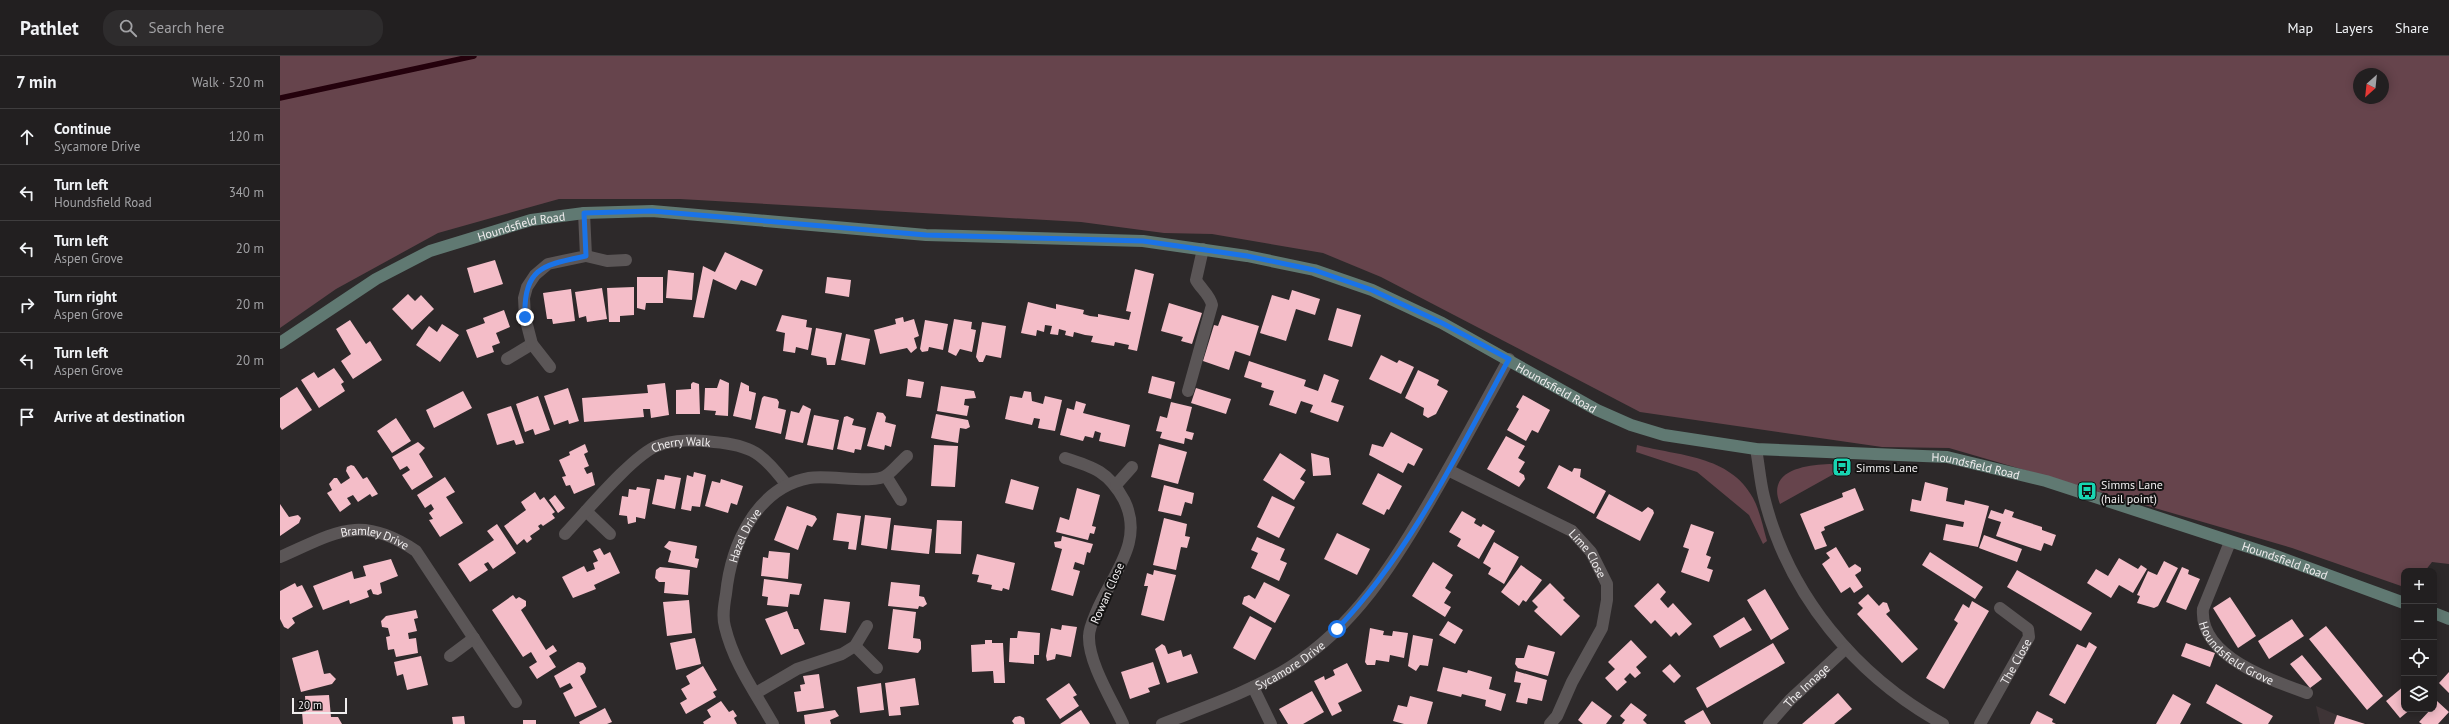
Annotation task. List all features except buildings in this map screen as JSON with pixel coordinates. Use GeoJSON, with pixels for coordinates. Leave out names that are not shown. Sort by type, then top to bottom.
{"type":"FeatureCollection","features":[{"type":"Feature","properties":{"kind":"street","name":"Houndsfield Road"},"geometry":{"type":"LineString","coordinates":[[280,343],[376,279],[430,251],[531,220],[584,213],[652,211],[926,235],[1143,241],[1247,256],[1314,270],[1372,290],[1442,323],[1509,359],[1596,410],[1631,425],[1664,435],[1756,449],[1947,457],[2046,481],[2276,556],[2401,602]]}},
{"type":"Feature","properties":{"kind":"street"},"geometry":{"type":"LineString","coordinates":[[584,213],[586,256]]}},
{"type":"Feature","properties":{"kind":"street"},"geometry":{"type":"LineString","coordinates":[[1188,391],[1212,305],[1210,298],[1201,290],[1196,280],[1203,249]]}},
{"type":"Feature","properties":{"kind":"street"},"geometry":{"type":"LineString","coordinates":[[550,367],[532,344],[525,317],[524,298],[527,287],[548,264],[586,256],[607,261],[626,260]]}},
{"type":"Feature","properties":{"kind":"street"},"geometry":{"type":"LineString","coordinates":[[507,358],[532,344]]}},
{"type":"Feature","properties":{"kind":"street","name":"Sycamore Drive"},"geometry":{"type":"LineString","coordinates":[[1162,724],[1253,687],[1290,667],[1333,634],[1366,599],[1398,555],[1448,470],[1509,359]]}},
{"type":"Feature","properties":{"kind":"street","name":"Cherry Walk"},"geometry":{"type":"LineString","coordinates":[[565,534],[637,459],[655,446],[670,442],[689,440],[745,446],[768,461],[786,484]]}},
{"type":"Feature","properties":{"kind":"street"},"geometry":{"type":"LineString","coordinates":[[1756,449],[1764,496],[1781,548],[1808,598],[1825,624],[1881,684],[1911,706],[1944,724]]}},
{"type":"Feature","properties":{"kind":"street"},"geometry":{"type":"LineString","coordinates":[[901,500],[886,476],[907,456]]}},
{"type":"Feature","properties":{"kind":"street","name":"Rowan Close"},"geometry":{"type":"LineString","coordinates":[[1065,458],[1099,470],[1116,485],[1130,513],[1131,540],[1101,601],[1089,635],[1090,650],[1123,724]]}},
{"type":"Feature","properties":{"kind":"street"},"geometry":{"type":"LineString","coordinates":[[1116,485],[1132,467]]}},
{"type":"Feature","properties":{"kind":"street","name":"Lime Close"},"geometry":{"type":"LineString","coordinates":[[1448,470],[1572,531],[1591,552],[1607,584],[1608,600],[1602,628],[1572,682],[1558,716],[1550,724]]}},
{"type":"Feature","properties":{"kind":"street","name":"Hazel Drive"},"geometry":{"type":"LineString","coordinates":[[773,724],[756,693],[741,673],[732,654],[724,625],[727,580],[743,533],[761,504],[786,484],[810,477],[868,479],[886,476]]}},
{"type":"Feature","properties":{"kind":"street"},"geometry":{"type":"LineString","coordinates":[[586,511],[610,534]]}},
{"type":"Feature","properties":{"kind":"street","name":"Bramley Drive"},"geometry":{"type":"LineString","coordinates":[[280,557],[340,530],[374,530],[397,538],[416,550],[516,702]]}},
{"type":"Feature","properties":{"kind":"street","name":"Houndsfield Grove"},"geometry":{"type":"LineString","coordinates":[[2230,542],[2203,609],[2202,620],[2212,641],[2258,676],[2307,693]]}},
{"type":"Feature","properties":{"kind":"street","name":"The Close"},"geometry":{"type":"LineString","coordinates":[[1980,724],[2029,637],[2028,629],[2000,608]]}},
{"type":"Feature","properties":{"kind":"street"},"geometry":{"type":"LineString","coordinates":[[2437,614],[2449,619]]}},
{"type":"Feature","properties":{"kind":"street"},"geometry":{"type":"LineString","coordinates":[[756,693],[797,669],[842,654],[855,646],[868,626]]}},
{"type":"Feature","properties":{"kind":"street"},"geometry":{"type":"LineString","coordinates":[[450,656],[474,638]]}},
{"type":"Feature","properties":{"kind":"street"},"geometry":{"type":"LineString","coordinates":[[855,646],[877,668]]}},
{"type":"Feature","properties":{"kind":"street","name":"The Innage"},"geometry":{"type":"LineString","coordinates":[[1769,724],[1790,700],[1846,648]]}},
{"type":"Feature","properties":{"kind":"street"},"geometry":{"type":"LineString","coordinates":[[1253,687],[1271,724]]}},
{"type":"Feature","properties":{"kind":"shaded area"},"geometry":{"type":"Polygon","coordinates":[[[280,56],[2449,56],[2449,564],[2432,562],[2427,568],[2401,568],[2401,586],[2292,548],[1949,448],[1882,447],[1640,412],[1381,277],[1323,253],[1212,234],[1164,233],[1081,222],[680,199],[559,199],[438,233],[336,289],[280,328],[280,56]]]}},
{"type":"Feature","properties":{"kind":"shaded area"},"geometry":{"type":"Polygon","coordinates":[[[1637,445],[1686,455],[1717,465],[1731,473],[1743,484],[1753,498],[1767,541],[1763,544],[1749,515],[1697,472],[1636,452],[1637,445]]]}},
{"type":"Feature","properties":{"kind":"shaded area"},"geometry":{"type":"Polygon","coordinates":[[[1829,464],[1850,465],[1780,504],[1777,493],[1779,484],[1783,477],[1800,468],[1829,464]]]}},
{"type":"Feature","properties":{"kind":"shaded area"},"geometry":{"type":"Polygon","coordinates":[[[2316,706],[2337,715],[2366,724],[2320,724],[2316,706]]]}},
{"type":"Feature","properties":{"kind":"waterway"},"geometry":{"type":"LineString","coordinates":[[280,98],[474,56]]}},
{"type":"Feature","properties":{"kind":"place","name":"Simms Lane"},"geometry":{"type":"Point","coordinates":[1842,467]}},
{"type":"Feature","properties":{"kind":"place","name":"Simms Lane (hail point)"},"geometry":{"type":"Point","coordinates":[2087,491]}},
{"type":"Feature","properties":{"kind":"route"},"geometry":{"type":"LineString","coordinates":[[525,317],[524,298],[527,287],[535,275],[548,264],[586,256],[584,213],[652,211],[926,235],[1143,241],[1247,256],[1314,270],[1372,290],[1442,323],[1509,359],[1448,470],[1398,555],[1366,599],[1337,629]]}}]}
